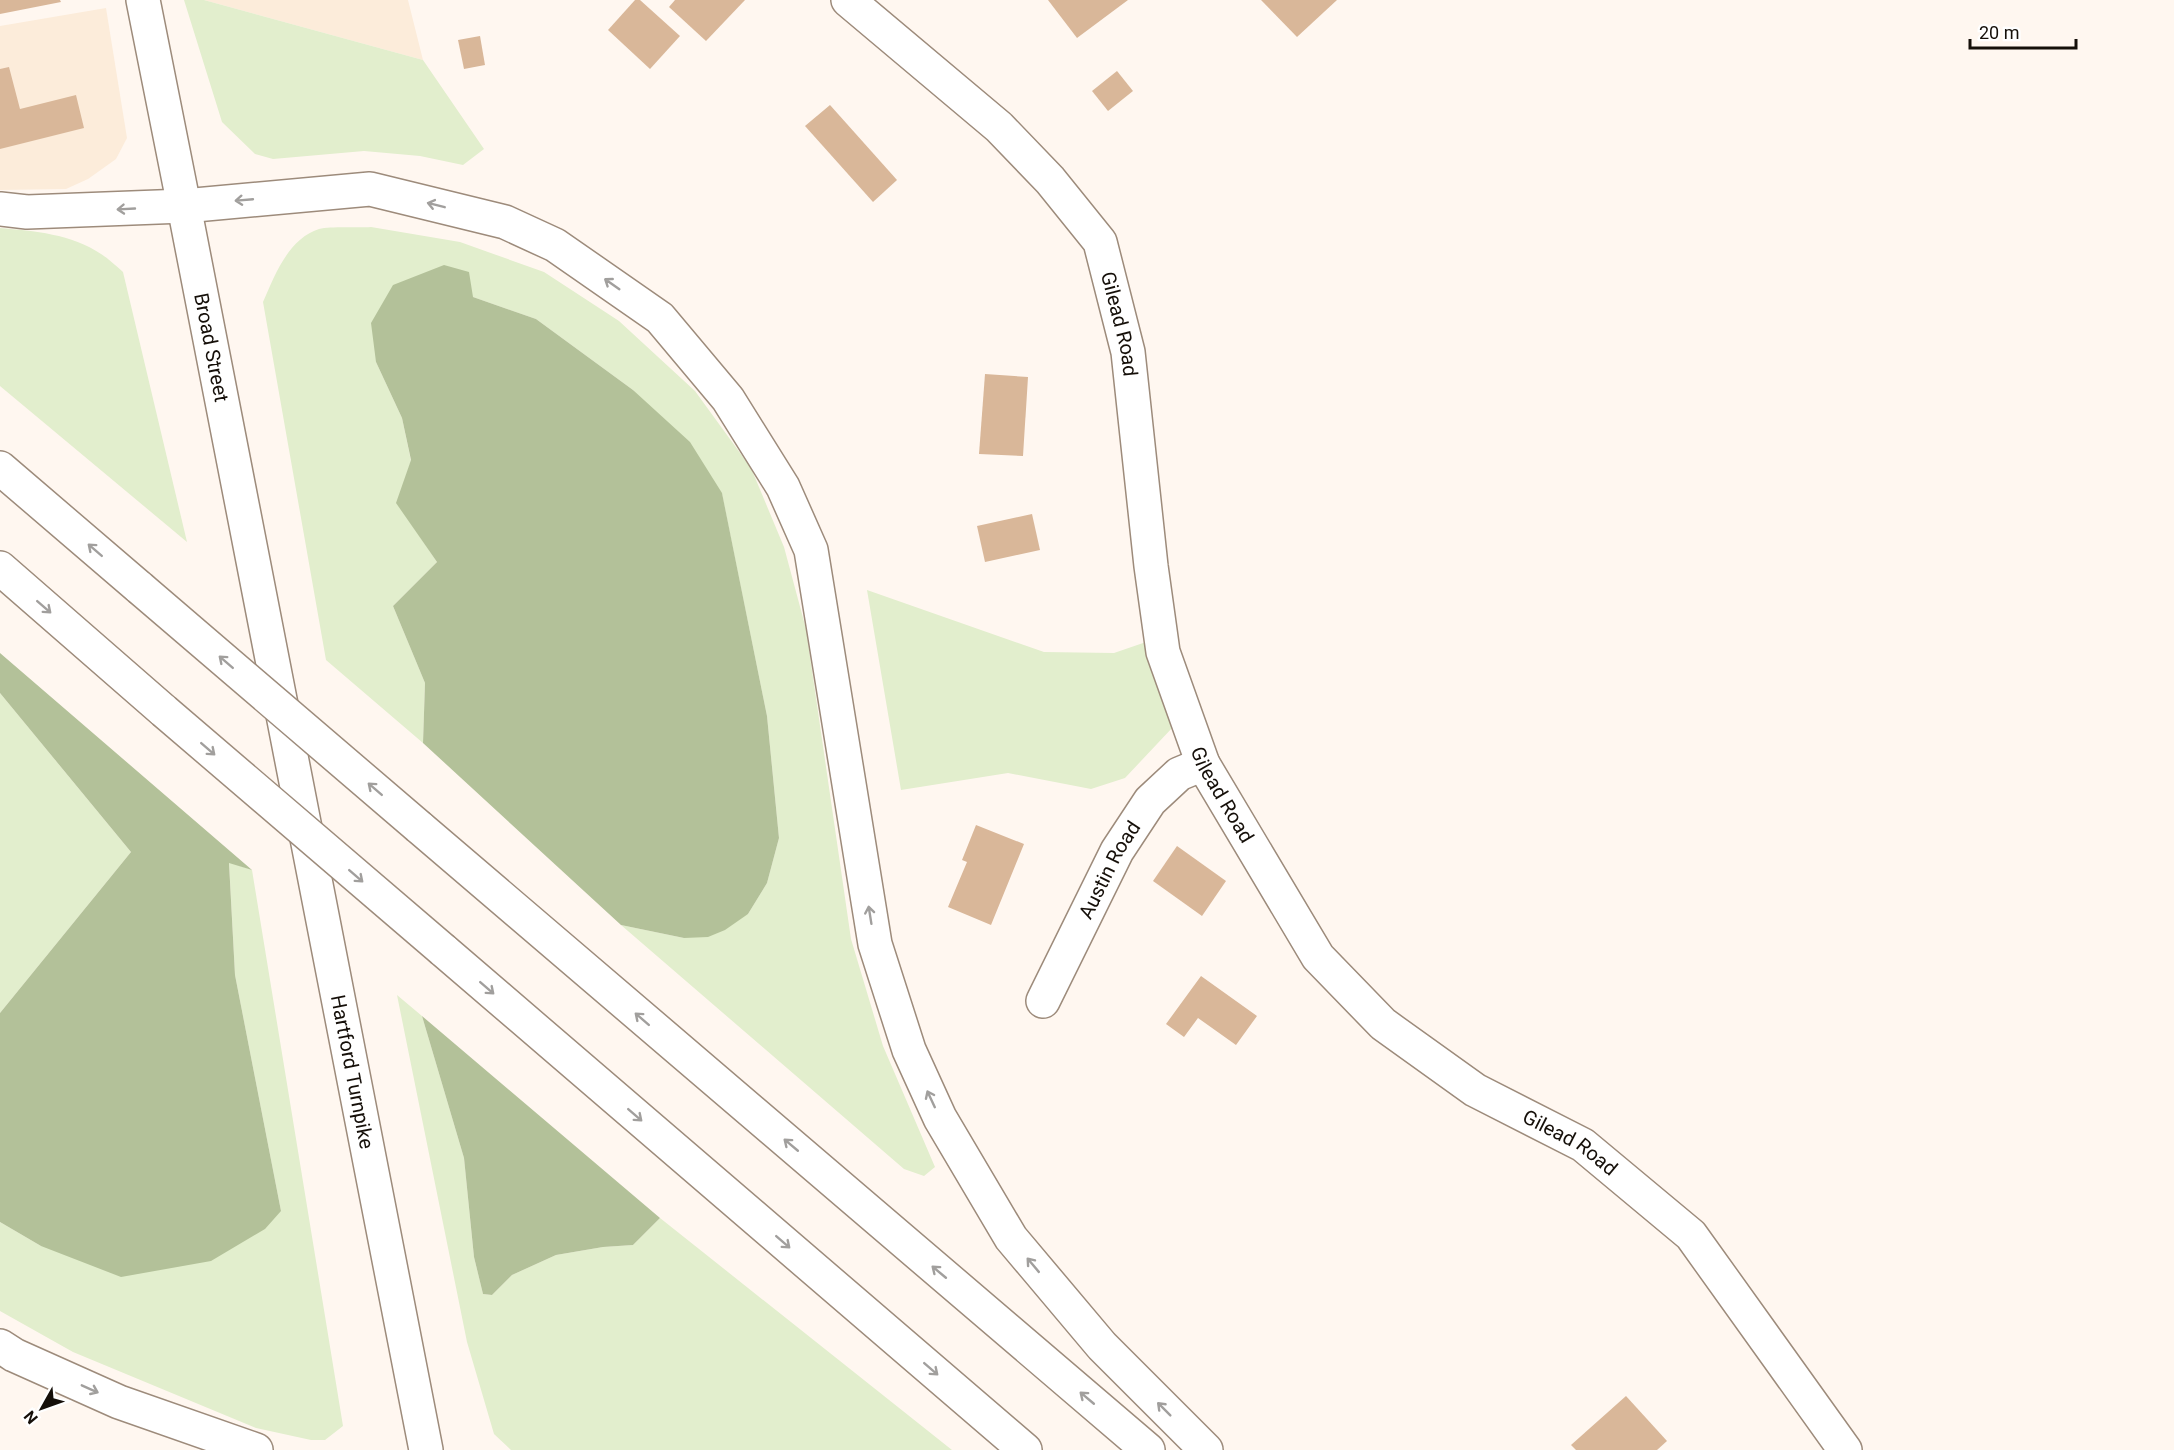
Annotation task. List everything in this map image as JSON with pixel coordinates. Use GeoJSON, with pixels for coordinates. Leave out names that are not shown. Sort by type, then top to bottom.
{"type":"FeatureCollection","features":[{"type":"Feature","properties":{"kind":"main road","name":"Broad Street"},"geometry":{"type":"LineString","coordinates":[[143,0],[280,695]]}},
{"type":"Feature","properties":{"kind":"main road","name":"Gilead Road"},"geometry":{"type":"LineString","coordinates":[[848,0],[999,127],[1050,180],[1100,242],[1128,352],[1151,566],[1163,652],[1203,764],[1318,957],[1383,1024],[1475,1090],[1583,1145],[1691,1235],[1845,1450]]}},
{"type":"Feature","properties":{"kind":"main road"},"geometry":{"type":"LineString","coordinates":[[0,209],[27,212],[184,206],[370,189],[505,222],[555,245],[660,318],[721,390],[783,487],[812,550],[875,944],[909,1050],[940,1118],[1011,1238],[1101,1346],[1206,1450]]}},
{"type":"Feature","properties":{"kind":"main road"},"geometry":{"type":"LineString","coordinates":[[0,468],[1148,1450]]}},
{"type":"Feature","properties":{"kind":"main road"},"geometry":{"type":"LineString","coordinates":[[0,568],[1025,1450]]}},
{"type":"Feature","properties":{"kind":"main road","name":"Hartford Turnpike"},"geometry":{"type":"LineString","coordinates":[[280,695],[426,1450]]}},
{"type":"Feature","properties":{"kind":"main road","name":"Austin Road"},"geometry":{"type":"LineString","coordinates":[[1043,1001],[1117,851],[1150,801],[1179,774],[1203,764]]}},
{"type":"Feature","properties":{"kind":"main road"},"geometry":{"type":"LineString","coordinates":[[0,1346],[14,1355],[119,1402],[256,1450]]}},
{"type":"Feature","properties":{"kind":"shaded area"},"geometry":{"type":"Polygon","coordinates":[[[204,0],[408,0],[423,60],[204,0]]]}},
{"type":"Feature","properties":{"kind":"shaded area"},"geometry":{"type":"Polygon","coordinates":[[[106,8],[127,138],[116,159],[88,179],[66,189],[0,190],[0,26],[106,8]]]}},
{"type":"Feature","properties":{"kind":"green space"},"geometry":{"type":"Polygon","coordinates":[[[184,0],[204,0],[423,60],[484,149],[463,165],[420,156],[364,151],[273,159],[255,154],[222,122],[184,0]]]}},
{"type":"Feature","properties":{"kind":"green space"},"geometry":{"type":"Polygon","coordinates":[[[371,227],[460,242],[544,272],[619,321],[695,391],[751,468],[784,547],[806,629],[851,939],[883,1046],[935,1167],[924,1176],[904,1169],[621,925],[684,938],[748,914],[767,883],[779,838],[767,716],[722,494],[633,390],[536,319],[473,297],[376,362],[402,418],[411,461],[397,503],[437,562],[393,606],[425,683],[423,743],[326,660],[263,302],[284,259],[291,249],[308,234],[324,228],[371,227]]]}},
{"type":"Feature","properties":{"kind":"green space"},"geometry":{"type":"Polygon","coordinates":[[[0,228],[39,232],[78,242],[104,256],[123,272],[187,542],[0,386],[0,228]]]}},
{"type":"Feature","properties":{"kind":"green space"},"geometry":{"type":"Polygon","coordinates":[[[444,265],[469,272],[473,297],[536,319],[633,390],[690,442],[722,493],[767,716],[779,838],[767,883],[748,914],[725,930],[708,937],[684,938],[621,925],[423,743],[425,683],[393,606],[437,562],[396,503],[411,460],[402,418],[376,362],[371,323],[393,285],[444,265]]]}},
{"type":"Feature","properties":{"kind":"green space"},"geometry":{"type":"Polygon","coordinates":[[[867,590],[1044,652],[1114,653],[1146,642],[1173,727],[1125,778],[1091,789],[1008,773],[901,790],[867,590]]]}},
{"type":"Feature","properties":{"kind":"green space"},"geometry":{"type":"Polygon","coordinates":[[[0,653],[252,870],[229,863],[235,975],[281,1211],[265,1229],[211,1261],[121,1277],[41,1246],[0,1222],[0,1013],[131,852],[0,693],[0,653]]]}},
{"type":"Feature","properties":{"kind":"green space"},"geometry":{"type":"Polygon","coordinates":[[[0,693],[131,852],[0,1013],[0,693]]]}},
{"type":"Feature","properties":{"kind":"green space"},"geometry":{"type":"Polygon","coordinates":[[[229,862],[252,870],[343,1426],[325,1440],[311,1440],[256,1428],[73,1352],[0,1311],[0,1222],[41,1246],[281,1211],[235,975],[229,862]]]}},
{"type":"Feature","properties":{"kind":"green space"},"geometry":{"type":"Polygon","coordinates":[[[397,995],[422,1016],[464,1158],[474,1257],[483,1294],[492,1295],[512,1275],[556,1255],[603,1247],[633,1245],[660,1218],[952,1450],[511,1450],[494,1434],[467,1342],[397,995]]]}},
{"type":"Feature","properties":{"kind":"green space"},"geometry":{"type":"Polygon","coordinates":[[[422,1016],[660,1218],[633,1245],[603,1247],[556,1255],[512,1275],[492,1295],[483,1294],[474,1257],[464,1158],[422,1016]]]}},
{"type":"Feature","properties":{"kind":"building"},"geometry":{"type":"Polygon","coordinates":[[[0,0],[60,0],[61,2],[0,14],[0,0]]]}},
{"type":"Feature","properties":{"kind":"building"},"geometry":{"type":"Polygon","coordinates":[[[635,0],[640,0],[680,36],[650,69],[608,30],[635,0]]]}},
{"type":"Feature","properties":{"kind":"building"},"geometry":{"type":"Polygon","coordinates":[[[675,0],[745,0],[706,41],[669,7],[675,0]]]}},
{"type":"Feature","properties":{"kind":"building"},"geometry":{"type":"Polygon","coordinates":[[[1048,0],[1128,0],[1077,38],[1048,0]]]}},
{"type":"Feature","properties":{"kind":"building"},"geometry":{"type":"Polygon","coordinates":[[[1261,0],[1337,0],[1297,37],[1261,0]]]}},
{"type":"Feature","properties":{"kind":"building"},"geometry":{"type":"Polygon","coordinates":[[[480,36],[485,65],[464,69],[458,40],[480,36]]]}},
{"type":"Feature","properties":{"kind":"building"},"geometry":{"type":"Polygon","coordinates":[[[9,67],[20,109],[76,95],[84,128],[0,149],[0,69],[9,67]]]}},
{"type":"Feature","properties":{"kind":"building"},"geometry":{"type":"Polygon","coordinates":[[[1117,71],[1133,91],[1108,111],[1092,91],[1117,71]]]}},
{"type":"Feature","properties":{"kind":"building"},"geometry":{"type":"Polygon","coordinates":[[[830,105],[897,180],[873,202],[805,126],[830,105]]]}},
{"type":"Feature","properties":{"kind":"building"},"geometry":{"type":"Polygon","coordinates":[[[985,374],[1028,377],[1023,456],[979,454],[985,374]]]}},
{"type":"Feature","properties":{"kind":"building"},"geometry":{"type":"Polygon","coordinates":[[[1032,514],[1040,550],[985,562],[977,526],[1032,514]]]}},
{"type":"Feature","properties":{"kind":"building"},"geometry":{"type":"Polygon","coordinates":[[[976,825],[1024,844],[991,925],[948,907],[967,862],[962,860],[976,825]]]}},
{"type":"Feature","properties":{"kind":"building"},"geometry":{"type":"Polygon","coordinates":[[[1177,846],[1226,881],[1202,916],[1153,881],[1177,846]]]}},
{"type":"Feature","properties":{"kind":"building"},"geometry":{"type":"Polygon","coordinates":[[[1201,976],[1257,1016],[1236,1045],[1198,1018],[1184,1037],[1166,1024],[1201,976]]]}},
{"type":"Feature","properties":{"kind":"building"},"geometry":{"type":"Polygon","coordinates":[[[1626,1396],[1667,1441],[1657,1450],[1576,1450],[1571,1445],[1626,1396]]]}}]}
